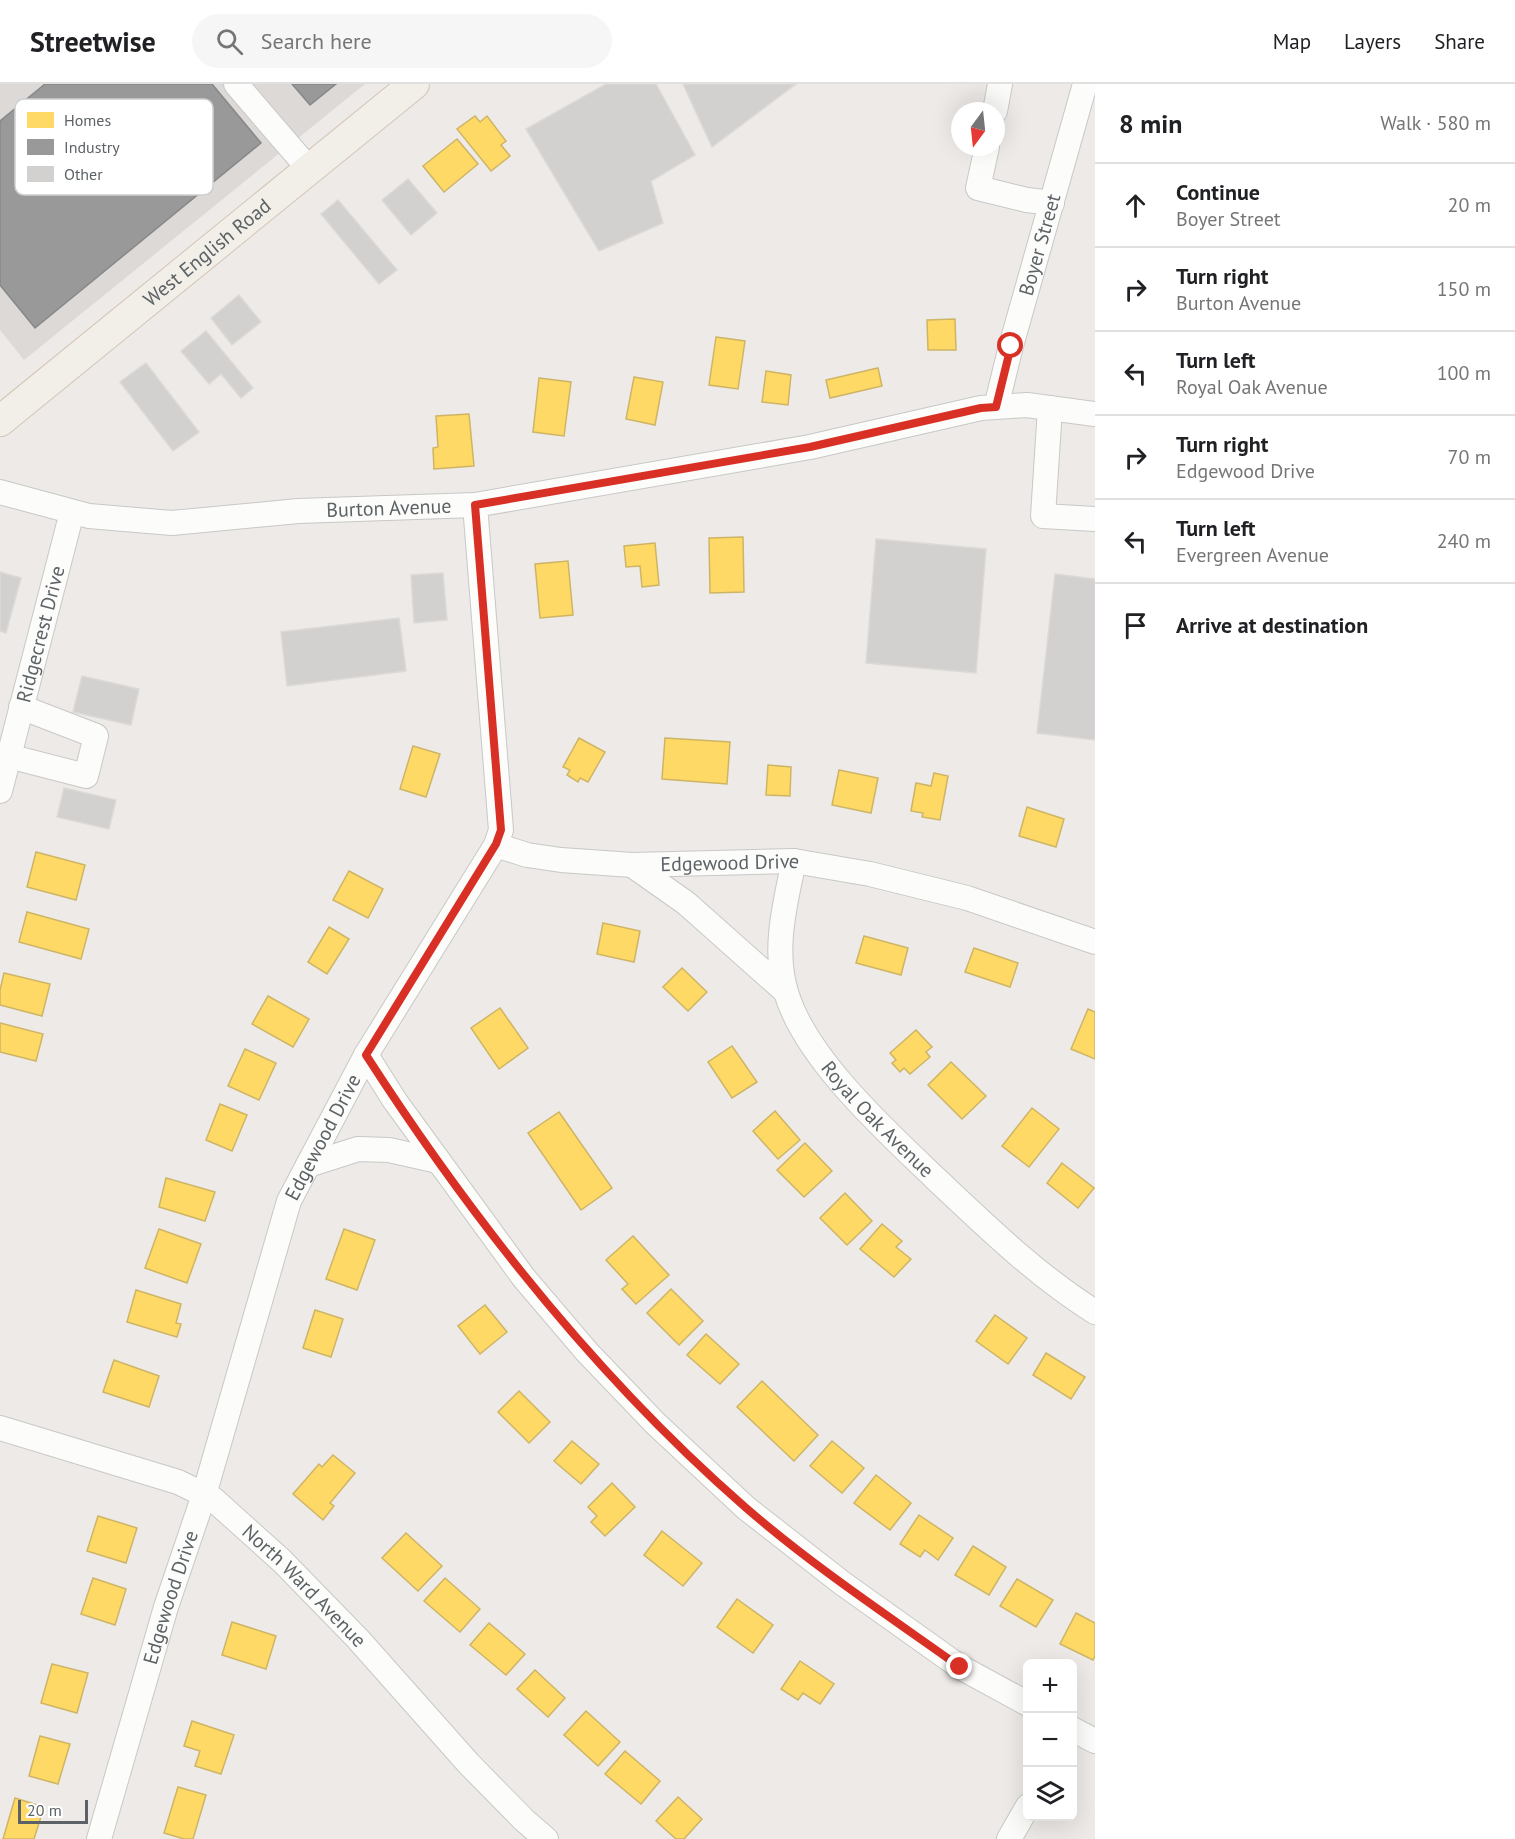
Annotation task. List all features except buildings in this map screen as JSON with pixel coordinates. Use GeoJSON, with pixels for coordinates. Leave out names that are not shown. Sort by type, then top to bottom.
{"type":"FeatureCollection","features":[{"type":"Feature","properties":{"kind":"main road","name":"West English Road"},"geometry":{"type":"LineString","coordinates":[[0,421],[414,84]]}},
{"type":"Feature","properties":{"kind":"street"},"geometry":{"type":"LineString","coordinates":[[236,84],[309,169]]}},
{"type":"Feature","properties":{"kind":"street"},"geometry":{"type":"LineString","coordinates":[[997,102],[1000,84]]}},
{"type":"Feature","properties":{"kind":"street","name":"Boyer Street"},"geometry":{"type":"LineString","coordinates":[[996,407],[1085,84]]}},
{"type":"Feature","properties":{"kind":"street"},"geometry":{"type":"LineString","coordinates":[[985,156],[978,188],[1027,200],[1052,203]]}},
{"type":"Feature","properties":{"kind":"street","name":"Burton Avenue"},"geometry":{"type":"LineString","coordinates":[[0,492],[89,516],[172,523],[298,511],[475,505],[810,447],[981,408],[1027,405],[1095,414]]}},
{"type":"Feature","properties":{"kind":"street"},"geometry":{"type":"LineString","coordinates":[[1050,408],[1043,516],[1095,519]]}},
{"type":"Feature","properties":{"kind":"street"},"geometry":{"type":"LineString","coordinates":[[475,505],[501,830],[496,844]]}},
{"type":"Feature","properties":{"kind":"street","name":"Ridgecrest Drive"},"geometry":{"type":"LineString","coordinates":[[0,791],[72,512]]}},
{"type":"Feature","properties":{"kind":"street"},"geometry":{"type":"LineString","coordinates":[[9,756],[86,776],[96,736],[21,706]]}},
{"type":"Feature","properties":{"kind":"street","name":"Edgewood Drive"},"geometry":{"type":"LineString","coordinates":[[99,1839],[166,1607],[204,1494],[289,1201],[366,1055],[496,844],[527,855],[632,865],[794,861],[870,874],[967,898],[1095,942]]}},
{"type":"Feature","properties":{"kind":"street","name":"Royal Oak Avenue"},"geometry":{"type":"LineString","coordinates":[[794,861],[782,920],[780,953],[785,991],[808,1038],[840,1083],[907,1151],[1038,1272],[1095,1312]]}},
{"type":"Feature","properties":{"kind":"street"},"geometry":{"type":"LineString","coordinates":[[632,865],[686,903],[785,991]]}},
{"type":"Feature","properties":{"kind":"street"},"geometry":{"type":"LineString","coordinates":[[366,1055],[438,1161],[524,1278],[587,1352],[655,1423],[738,1500],[842,1583],[960,1667],[1023,1701]]}},
{"type":"Feature","properties":{"kind":"street"},"geometry":{"type":"LineString","coordinates":[[308,1165],[358,1149],[389,1150],[438,1161]]}},
{"type":"Feature","properties":{"kind":"street","name":"North Ward Avenue"},"geometry":{"type":"LineString","coordinates":[[0,1428],[178,1482],[213,1498],[282,1561],[358,1639],[469,1764],[546,1839]]}},
{"type":"Feature","properties":{"kind":"street"},"geometry":{"type":"LineString","coordinates":[[1077,1732],[1095,1741]]}},
{"type":"Feature","properties":{"kind":"street"},"geometry":{"type":"LineString","coordinates":[[1010,1839],[1023,1815]]}},
{"type":"Feature","properties":{"kind":"shaded area"},"geometry":{"type":"Polygon","coordinates":[[[0,84],[365,84],[24,360],[0,330],[0,84]]]}},
{"type":"Feature","properties":{"kind":"route"},"geometry":{"type":"LineString","coordinates":[[960,1667],[842,1583],[746,1508],[655,1423],[587,1352],[524,1278],[395,1101],[366,1055],[496,844],[501,830],[475,505],[810,447],[981,408],[996,407],[1011,346]]}}]}
